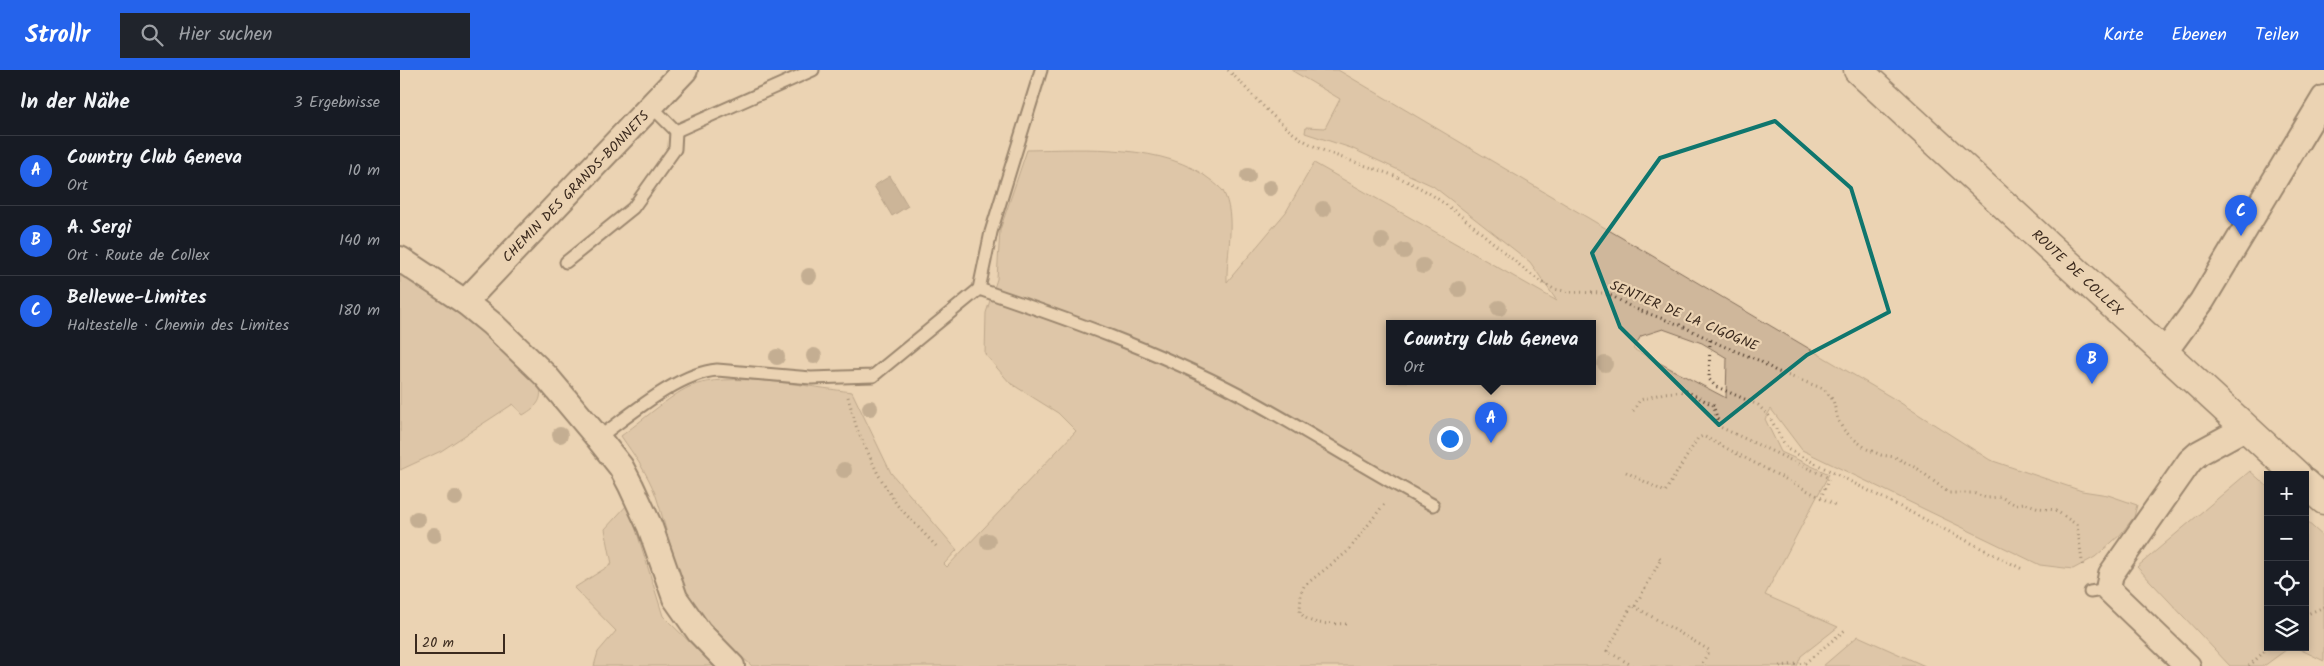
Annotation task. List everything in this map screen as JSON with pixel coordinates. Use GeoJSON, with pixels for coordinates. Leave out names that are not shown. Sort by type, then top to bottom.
{"type":"FeatureCollection","features":[{"type":"Feature","properties":{"kind":"street","name":"CHEMIN DES GRANDS-BONNETS"},"geometry":{"type":"LineString","coordinates":[[465,302],[652,107],[685,70]]}},
{"type":"Feature","properties":{"kind":"street","name":"ROUTE DE COLLEX"},"geometry":{"type":"LineString","coordinates":[[1858,70],[2293,471]]}},
{"type":"Feature","properties":{"kind":"street"},"geometry":{"type":"LineString","coordinates":[[2164,354],[2202,301],[2324,98]]}},
{"type":"Feature","properties":{"kind":"street"},"geometry":{"type":"LineString","coordinates":[[400,260],[465,302],[492,324],[546,376],[598,438],[621,467],[631,486],[650,527],[675,598],[699,632],[732,666]]}},
{"type":"Feature","properties":{"kind":"street"},"geometry":{"type":"LineString","coordinates":[[2188,666],[2099,591],[2190,461],[2200,453],[2245,428]]}},
{"type":"Feature","properties":{"kind":"street"},"geometry":{"type":"LineString","coordinates":[[2309,487],[2324,500]]}},
{"type":"Feature","properties":{"kind":"lane"},"geometry":{"type":"LineString","coordinates":[[676,131],[813,70]]}},
{"type":"Feature","properties":{"kind":"lane"},"geometry":{"type":"LineString","coordinates":[[598,438],[682,380],[705,371],[717,370],[811,378],[873,376],[979,289],[991,232],[1041,70]]}},
{"type":"Feature","properties":{"kind":"lane"},"geometry":{"type":"LineString","coordinates":[[566,262],[632,208],[675,149],[676,131],[652,107]]}},
{"type":"Feature","properties":{"kind":"lane"},"geometry":{"type":"LineString","coordinates":[[979,289],[1070,320],[1167,359],[1239,394],[1433,505]]}},
{"type":"Feature","properties":{"kind":"path","name":"SENTIER DE LA CIGOGNE"},"geometry":{"type":"LineString","coordinates":[[1228,70],[1301,138],[1331,153],[1391,174],[1426,191],[1472,224],[1541,282],[1554,289],[1570,292],[1603,293],[1758,360],[1776,371],[1824,389],[1833,400],[1838,420],[1851,438],[1867,449],[1881,455],[1895,456],[1906,465],[1918,469],[1949,493],[1974,493],[1987,498],[2001,497],[2014,504],[2026,503],[2039,508],[2056,510],[2077,525],[2084,569]]}},
{"type":"Feature","properties":{"kind":"path"},"geometry":{"type":"LineString","coordinates":[[1710,340],[1710,379],[1715,386],[1758,405],[1769,416],[1786,448],[2024,570]]}},
{"type":"Feature","properties":{"kind":"path"},"geometry":{"type":"LineString","coordinates":[[845,377],[849,406],[878,474],[897,505],[936,546]]}},
{"type":"Feature","properties":{"kind":"path"},"geometry":{"type":"LineString","coordinates":[[1633,411],[1640,400],[1664,393],[1686,391],[1695,394],[1713,405],[1720,427],[1829,478],[1821,498]]}},
{"type":"Feature","properties":{"kind":"path"},"geometry":{"type":"LineString","coordinates":[[1626,472],[1665,492],[1698,438],[1703,436],[1837,506]]}},
{"type":"Feature","properties":{"kind":"path"},"geometry":{"type":"LineString","coordinates":[[1346,624],[1315,623],[1308,620],[1300,612],[1301,593],[1310,581],[1348,552],[1397,486]]}},
{"type":"Feature","properties":{"kind":"path"},"geometry":{"type":"LineString","coordinates":[[1633,666],[1607,651],[1632,605],[1635,606],[1661,559],[1658,557]]}},
{"type":"Feature","properties":{"kind":"path"},"geometry":{"type":"LineString","coordinates":[[1635,606],[1710,650],[1701,666]]}},
{"type":"Feature","properties":{"kind":"path"},"geometry":{"type":"LineString","coordinates":[[2309,614],[2324,607]]}},
{"type":"Feature","properties":{"kind":"path"},"geometry":{"type":"LineString","coordinates":[[1780,666],[1805,663],[1845,630]]}},
{"type":"Feature","properties":{"kind":"path"},"geometry":{"type":"LineString","coordinates":[[2249,666],[2265,651]]}},
{"type":"Feature","properties":{"kind":"highlighted area"},"geometry":{"type":"Polygon","coordinates":[[[1775,121],[1851,188],[1889,312],[1807,355],[1719,425],[1620,327],[1592,253],[1660,158],[1775,121]]]}},
{"type":"Feature","properties":{"kind":"shaded area"},"geometry":{"type":"Polygon","coordinates":[[[1291,70],[1338,70],[1896,400],[1990,460],[2082,491],[2108,495],[2137,505],[2134,517],[2120,535],[2095,557],[2073,569],[2040,565],[1802,450],[1771,409],[1765,419],[1781,452],[1829,474],[1765,595],[1838,627],[1801,656],[1797,666],[752,666],[706,622],[694,605],[681,579],[653,488],[621,436],[664,403],[689,387],[705,382],[746,380],[769,381],[852,392],[891,473],[957,550],[944,564],[947,567],[1076,431],[1058,413],[1010,383],[985,354],[986,313],[997,279],[1000,230],[1027,150],[1098,149],[1148,154],[1172,160],[1193,169],[1212,181],[1223,191],[1229,212],[1230,236],[1227,282],[1286,212],[1314,163],[1557,301],[1530,262],[1433,186],[1351,148],[1305,133],[1306,127],[1325,128],[1340,99],[1291,70]],[[1663,329],[1641,336],[1633,349],[1726,398],[1727,358],[1702,343],[1663,329]]]}},
{"type":"Feature","properties":{"kind":"shaded area"},"geometry":{"type":"Polygon","coordinates":[[[890,176],[908,206],[892,216],[874,186],[890,176]]]}},
{"type":"Feature","properties":{"kind":"shaded area"},"geometry":{"type":"Polygon","coordinates":[[[400,270],[416,279],[504,352],[535,381],[541,394],[536,405],[523,415],[513,404],[441,451],[400,470],[400,270]]]}},
{"type":"Feature","properties":{"kind":"shaded area"},"geometry":{"type":"Polygon","coordinates":[[[2250,471],[2264,483],[2264,651],[2285,651],[2264,666],[2230,666],[2137,567],[2250,471]]]}},
{"type":"Feature","properties":{"kind":"shaded area"},"geometry":{"type":"Polygon","coordinates":[[[628,504],[663,616],[714,666],[594,666],[598,652],[616,631],[574,588],[612,564],[605,529],[628,504]]]}},
{"type":"Feature","properties":{"kind":"shaded area"},"geometry":{"type":"Polygon","coordinates":[[[2309,524],[2324,537],[2324,661],[2303,651],[2309,651],[2309,524]]]}},
{"type":"Feature","properties":{"kind":"shaded area"},"geometry":{"type":"Polygon","coordinates":[[[1858,636],[1925,666],[1823,666],[1858,636]]]}},
{"type":"Feature","properties":{"kind":"place","name":"Bellevue-Limites"},"geometry":{"type":"Point","coordinates":[2241,236]}},
{"type":"Feature","properties":{"kind":"place","name":"A. Sergi"},"geometry":{"type":"Point","coordinates":[2092,384]}},
{"type":"Feature","properties":{"kind":"place","name":"Country Club Geneva"},"geometry":{"type":"Point","coordinates":[1491,443]}}]}
